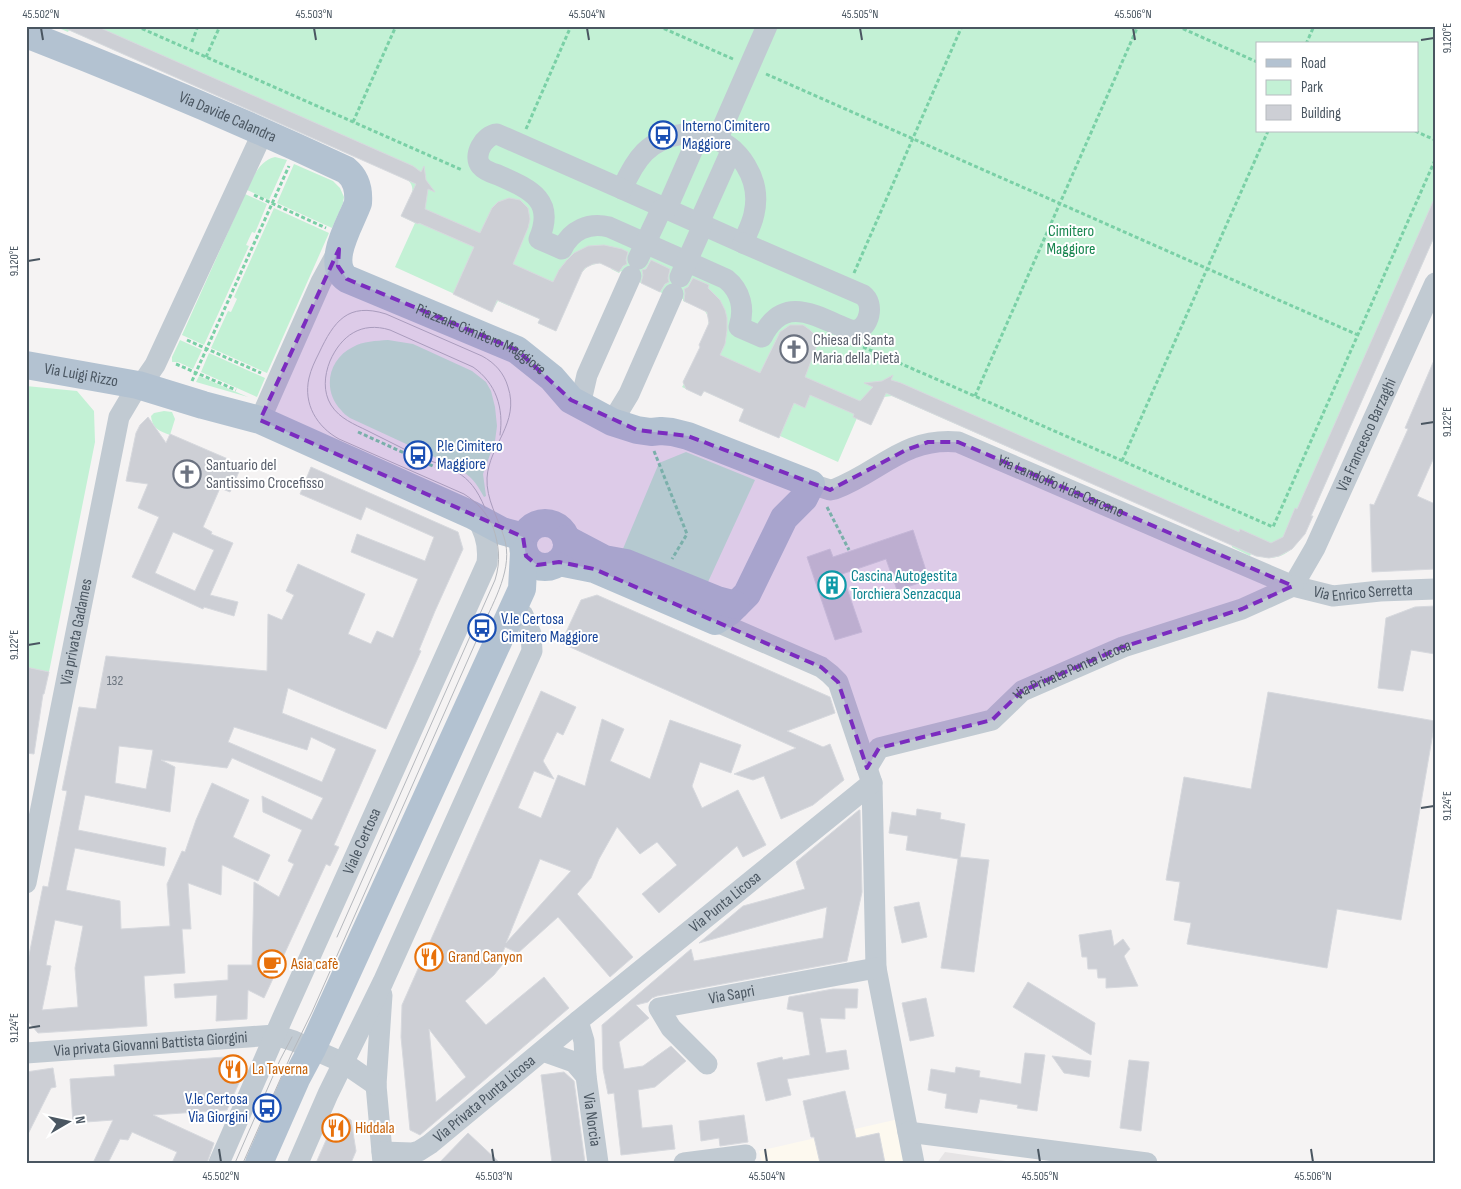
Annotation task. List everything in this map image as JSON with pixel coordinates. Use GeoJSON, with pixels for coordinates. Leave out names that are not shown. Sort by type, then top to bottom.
{"type":"FeatureCollection","features":[{"type":"Feature","properties":{"kind":"main road","name":"Via Davide Calandra"},"geometry":{"type":"LineString","coordinates":[[26,34],[108,65],[263,132],[342,168],[351,174],[358,188],[358,203],[333,239]]}},
{"type":"Feature","properties":{"kind":"main road","name":"Piazzale Cimitero Maggiore"},"geometry":{"type":"LineString","coordinates":[[333,239],[338,266],[342,276],[347,280],[517,350],[552,378],[571,400],[612,422],[637,430],[672,432],[688,436],[821,487]]}},
{"type":"Feature","properties":{"kind":"main road","name":"Via Luigi Rizzo"},"geometry":{"type":"LineString","coordinates":[[26,364],[138,385]]}},
{"type":"Feature","properties":{"kind":"main road"},"geometry":{"type":"LineString","coordinates":[[138,385],[203,406],[260,420],[502,531],[524,544],[529,560],[537,565],[557,556],[599,557],[626,563],[717,600],[736,605]]}},
{"type":"Feature","properties":{"kind":"main road"},"geometry":{"type":"LineString","coordinates":[[557,556],[594,569],[714,621],[729,612],[747,594],[784,518],[804,498],[821,487]]}},
{"type":"Feature","properties":{"kind":"main road"},"geometry":{"type":"LineString","coordinates":[[259,1163],[517,598],[524,544],[528,530],[535,525],[548,523],[560,528],[557,556],[517,598]]}},
{"type":"Feature","properties":{"kind":"street"},"geometry":{"type":"LineString","coordinates":[[612,422],[629,394],[700,232],[700,223],[716,142],[767,26]]}},
{"type":"Feature","properties":{"kind":"street"},"geometry":{"type":"LineString","coordinates":[[138,385],[146,378],[155,365],[263,132]]}},
{"type":"Feature","properties":{"kind":"street"},"geometry":{"type":"LineString","coordinates":[[496,134],[622,189],[866,298],[870,305],[870,312],[864,324],[859,330],[847,329],[806,312],[794,311],[774,319],[762,337],[739,327],[742,305],[732,284],[722,277],[680,277],[638,259],[610,227],[594,225],[579,230],[570,236],[562,248],[539,238],[544,219],[543,208],[538,198],[526,188],[482,168],[478,155],[488,136],[496,134]]}},
{"type":"Feature","properties":{"kind":"street"},"geometry":{"type":"LineString","coordinates":[[622,189],[637,161],[652,146],[673,136],[684,134],[716,142],[742,160],[752,179],[755,190],[755,212],[744,243]]}},
{"type":"Feature","properties":{"kind":"street"},"geometry":{"type":"LineString","coordinates":[[580,405],[587,375],[660,210],[667,208],[716,142]]}},
{"type":"Feature","properties":{"kind":"street"},"geometry":{"type":"LineString","coordinates":[[260,420],[321,282],[333,239]]}},
{"type":"Feature","properties":{"kind":"street","name":"Via Francesco Barzaghi"},"geometry":{"type":"LineString","coordinates":[[1293,586],[1315,548],[1435,283]]}},
{"type":"Feature","properties":{"kind":"street","name":"Via privata Gadames"},"geometry":{"type":"LineString","coordinates":[[26,883],[119,418],[138,385]]}},
{"type":"Feature","properties":{"kind":"street","name":"Via Landolfo II da Carcano"},"geometry":{"type":"LineString","coordinates":[[821,487],[842,487],[906,450],[928,442],[943,440],[958,442],[1293,586]]}},
{"type":"Feature","properties":{"kind":"street","name":"Viale Certosa"},"geometry":{"type":"LineString","coordinates":[[219,1163],[488,563],[488,542],[476,518]]}},
{"type":"Feature","properties":{"kind":"street","name":"Via Enrico Serretta"},"geometry":{"type":"LineString","coordinates":[[1293,586],[1333,596],[1435,589]]}},
{"type":"Feature","properties":{"kind":"street","name":"Via Privata Punta Licosa"},"geometry":{"type":"LineString","coordinates":[[870,776],[879,748],[992,720],[1022,691],[1123,647],[1242,609],[1293,586]]}},
{"type":"Feature","properties":{"kind":"street"},"geometry":{"type":"LineString","coordinates":[[298,1163],[532,651],[531,634],[517,598]]}},
{"type":"Feature","properties":{"kind":"street"},"geometry":{"type":"LineString","coordinates":[[714,621],[821,667],[838,682],[870,776],[876,968],[914,1163]]}},
{"type":"Feature","properties":{"kind":"street","name":"Via Punta Licosa"},"geometry":{"type":"LineString","coordinates":[[578,1021],[870,776]]}},
{"type":"Feature","properties":{"kind":"street","name":"Via Sapri"},"geometry":{"type":"LineString","coordinates":[[707,1064],[671,1028],[659,1008],[876,968]]}},
{"type":"Feature","properties":{"kind":"street"},"geometry":{"type":"LineString","coordinates":[[382,982],[376,1085],[382,1157]]}},
{"type":"Feature","properties":{"kind":"street","name":"Via Privata Punta Licosa"},"geometry":{"type":"LineString","coordinates":[[382,1157],[412,1153],[425,1148],[578,1021]]}},
{"type":"Feature","properties":{"kind":"street","name":"Via Norcia"},"geometry":{"type":"LineString","coordinates":[[578,1021],[584,1041],[586,1076],[598,1163]]}},
{"type":"Feature","properties":{"kind":"street"},"geometry":{"type":"LineString","coordinates":[[276,1035],[344,1063],[376,1085]]}},
{"type":"Feature","properties":{"kind":"street","name":"Via privata Giovanni Battista Giorgini"},"geometry":{"type":"LineString","coordinates":[[26,1052],[276,1035]]}},
{"type":"Feature","properties":{"kind":"street","name":"Via Norcia"},"geometry":{"type":"LineString","coordinates":[[543,1050],[574,1062],[586,1076]]}},
{"type":"Feature","properties":{"kind":"street"},"geometry":{"type":"LineString","coordinates":[[908,1132],[1147,1163]]}},
{"type":"Feature","properties":{"kind":"street"},"geometry":{"type":"LineString","coordinates":[[684,1163],[746,1155]]}},
{"type":"Feature","properties":{"kind":"path"},"geometry":{"type":"LineString","coordinates":[[136,26],[463,170]]}},
{"type":"Feature","properties":{"kind":"path"},"geometry":{"type":"LineString","coordinates":[[192,42],[198,26]]}},
{"type":"Feature","properties":{"kind":"path"},"geometry":{"type":"LineString","coordinates":[[206,57],[220,26]]}},
{"type":"Feature","properties":{"kind":"path"},"geometry":{"type":"LineString","coordinates":[[353,122],[396,26]]}},
{"type":"Feature","properties":{"kind":"path"},"geometry":{"type":"LineString","coordinates":[[519,144],[571,26]]}},
{"type":"Feature","properties":{"kind":"path"},"geometry":{"type":"LineString","coordinates":[[658,26],[1358,335]]}},
{"type":"Feature","properties":{"kind":"path"},"geometry":{"type":"LineString","coordinates":[[847,288],[962,26]]}},
{"type":"Feature","properties":{"kind":"path"},"geometry":{"type":"LineString","coordinates":[[976,396],[1138,26]]}},
{"type":"Feature","properties":{"kind":"path"},"geometry":{"type":"LineString","coordinates":[[1177,26],[1256,62]]}},
{"type":"Feature","properties":{"kind":"path"},"geometry":{"type":"LineString","coordinates":[[1307,42],[1314,26]]}},
{"type":"Feature","properties":{"kind":"path"},"geometry":{"type":"LineString","coordinates":[[1122,461],[1268,132]]}},
{"type":"Feature","properties":{"kind":"path"},"geometry":{"type":"LineString","coordinates":[[1417,132],[1435,140]]}},
{"type":"Feature","properties":{"kind":"path"},"geometry":{"type":"LineString","coordinates":[[191,384],[292,158]]}},
{"type":"Feature","properties":{"kind":"path"},"geometry":{"type":"LineString","coordinates":[[859,345],[1273,528],[1435,160]]}},
{"type":"Feature","properties":{"kind":"path"},"geometry":{"type":"LineString","coordinates":[[250,194],[272,204],[333,239]]}},
{"type":"Feature","properties":{"kind":"path"},"geometry":{"type":"LineString","coordinates":[[185,339],[268,376]]}},
{"type":"Feature","properties":{"kind":"path"},"geometry":{"type":"LineString","coordinates":[[172,364],[177,364],[242,392]]}},
{"type":"Feature","properties":{"kind":"path"},"geometry":{"type":"LineString","coordinates":[[358,432],[435,467]]}},
{"type":"Feature","properties":{"kind":"path"},"geometry":{"type":"LineString","coordinates":[[653,450],[687,534],[660,578]]}},
{"type":"Feature","properties":{"kind":"path"},"geometry":{"type":"LineString","coordinates":[[821,487],[825,502],[849,550]]}},
{"type":"Feature","properties":{"kind":"highlighted area"},"geometry":{"type":"Polygon","coordinates":[[[339,249],[338,266],[347,279],[517,350],[571,400],[637,430],[688,436],[830,490],[906,450],[928,442],[958,442],[1293,586],[1242,609],[1123,647],[1022,691],[992,720],[879,748],[867,768],[838,682],[821,667],[594,569],[559,562],[537,565],[526,556],[523,537],[260,420],[339,249]]]}},
{"type":"Feature","properties":{"kind":"shaded area"},"geometry":{"type":"Polygon","coordinates":[[[903,1118],[912,1163],[762,1163],[759,1151],[903,1118]]]}},
{"type":"Feature","properties":{"kind":"shaded area"},"geometry":{"type":"Polygon","coordinates":[[[945,1152],[1020,1163],[937,1163],[945,1152]]]}},
{"type":"Feature","properties":{"kind":"green space","name":"Cimitero Maggiore"},"geometry":{"type":"Polygon","coordinates":[[[54,26],[1435,26],[1435,235],[1308,526],[1296,544],[1282,555],[1263,557],[1251,554],[1250,556],[1232,547],[1232,545],[892,396],[884,397],[881,400],[871,425],[857,418],[838,462],[780,436],[779,438],[739,421],[744,409],[704,391],[701,396],[682,387],[707,332],[708,317],[704,311],[698,306],[683,301],[683,299],[666,291],[664,294],[621,271],[619,273],[611,269],[611,267],[599,263],[588,266],[581,273],[556,331],[538,323],[540,319],[498,301],[492,311],[395,267],[415,223],[401,216],[412,194],[412,187],[408,180],[69,30],[68,32],[54,26]]]}},
{"type":"Feature","properties":{"kind":"green space"},"geometry":{"type":"Polygon","coordinates":[[[275,157],[287,160],[269,200],[247,190],[261,165],[275,157]]]}},
{"type":"Feature","properties":{"kind":"green space"},"geometry":{"type":"Polygon","coordinates":[[[294,164],[333,181],[340,188],[344,197],[343,203],[332,228],[277,203],[294,164]]]}},
{"type":"Feature","properties":{"kind":"green space"},"geometry":{"type":"Polygon","coordinates":[[[245,194],[267,204],[255,233],[252,232],[246,245],[249,246],[204,345],[182,335],[245,194]]]}},
{"type":"Feature","properties":{"kind":"green space"},"geometry":{"type":"Polygon","coordinates":[[[274,208],[329,233],[267,373],[211,348],[228,311],[231,312],[237,299],[234,297],[274,208]]]}},
{"type":"Feature","properties":{"kind":"green space"},"geometry":{"type":"Polygon","coordinates":[[[180,340],[202,350],[193,369],[178,362],[172,362],[172,357],[180,340]]]}},
{"type":"Feature","properties":{"kind":"green space"},"geometry":{"type":"Polygon","coordinates":[[[388,340],[413,344],[472,371],[486,382],[491,391],[495,407],[497,426],[495,441],[483,474],[486,496],[484,497],[476,483],[469,476],[456,467],[350,418],[335,402],[330,384],[333,367],[338,359],[357,345],[388,340]]]}},
{"type":"Feature","properties":{"kind":"green space"},"geometry":{"type":"Polygon","coordinates":[[[209,353],[265,378],[257,397],[201,372],[209,353]]]}},
{"type":"Feature","properties":{"kind":"green space"},"geometry":{"type":"Polygon","coordinates":[[[199,376],[248,397],[196,382],[199,376]]]}},
{"type":"Feature","properties":{"kind":"green space"},"geometry":{"type":"Polygon","coordinates":[[[26,386],[77,391],[94,411],[95,442],[49,672],[26,667],[26,386]]]}},
{"type":"Feature","properties":{"kind":"green space"},"geometry":{"type":"Polygon","coordinates":[[[172,412],[175,419],[170,435],[157,428],[151,416],[154,413],[172,412]]]}},
{"type":"Feature","properties":{"kind":"green space"},"geometry":{"type":"Polygon","coordinates":[[[686,452],[755,480],[696,608],[612,575],[659,463],[686,452]]]}},
{"type":"Feature","properties":{"kind":"building"},"geometry":{"type":"Polygon","coordinates":[[[60,26],[96,26],[413,166],[421,172],[424,166],[426,180],[435,192],[428,189],[425,209],[480,233],[492,208],[498,202],[509,198],[520,200],[528,208],[530,219],[513,264],[553,282],[567,260],[574,253],[588,246],[604,245],[622,249],[628,252],[627,264],[619,272],[600,263],[585,268],[556,331],[538,323],[540,319],[497,300],[492,312],[453,294],[474,247],[401,216],[416,184],[60,26]]]}},
{"type":"Feature","properties":{"kind":"building"},"geometry":{"type":"Polygon","coordinates":[[[1435,197],[1435,235],[1311,516],[1313,516],[1305,534],[1292,549],[1279,556],[1269,558],[1256,556],[886,393],[871,425],[853,417],[854,414],[810,395],[805,408],[794,403],[779,438],[739,421],[744,409],[704,391],[701,396],[686,389],[683,382],[709,323],[707,312],[684,301],[684,289],[688,287],[693,278],[709,285],[708,288],[720,300],[725,310],[727,330],[725,344],[720,355],[760,373],[780,332],[790,325],[803,325],[814,334],[817,345],[805,377],[860,401],[873,387],[864,383],[882,381],[893,375],[891,380],[1239,532],[1240,529],[1271,543],[1283,537],[1295,508],[1297,509],[1435,197]]]}},
{"type":"Feature","properties":{"kind":"building"},"geometry":{"type":"Polygon","coordinates":[[[651,260],[670,269],[669,282],[665,284],[660,292],[641,283],[642,270],[646,269],[651,260]]]}},
{"type":"Feature","properties":{"kind":"building"},"geometry":{"type":"Polygon","coordinates":[[[1435,358],[1435,455],[1417,496],[1435,504],[1435,569],[1372,572],[1370,504],[1374,505],[1408,429],[1405,428],[1435,358]]]}},
{"type":"Feature","properties":{"kind":"building"},"geometry":{"type":"Polygon","coordinates":[[[148,417],[166,443],[170,434],[228,459],[227,461],[241,467],[230,492],[220,488],[203,527],[212,532],[211,534],[233,543],[210,595],[238,602],[234,616],[204,607],[203,609],[132,577],[159,517],[138,508],[148,484],[126,481],[136,433],[140,425],[148,417]],[[173,532],[155,573],[195,591],[214,550],[173,532]]]}},
{"type":"Feature","properties":{"kind":"building"},"geometry":{"type":"Polygon","coordinates":[[[311,467],[458,532],[463,549],[435,611],[419,650],[421,651],[386,729],[288,688],[282,713],[376,750],[334,845],[339,847],[330,866],[326,864],[264,998],[248,990],[247,1019],[216,1021],[217,995],[175,998],[174,984],[228,980],[228,965],[252,965],[254,882],[279,897],[294,864],[288,861],[302,830],[263,812],[262,796],[312,820],[323,798],[232,758],[227,768],[161,760],[175,767],[170,812],[85,795],[78,830],[166,848],[164,866],[75,848],[66,890],[120,901],[121,929],[170,926],[167,884],[182,851],[185,852],[212,783],[249,800],[233,837],[270,855],[258,881],[222,865],[221,895],[188,883],[191,929],[182,929],[185,973],[144,976],[147,1026],[38,1033],[26,1019],[26,970],[43,886],[48,887],[67,791],[62,790],[79,707],[96,709],[106,656],[267,671],[268,614],[282,620],[294,595],[286,591],[298,564],[365,594],[348,634],[371,644],[377,631],[393,638],[418,579],[351,552],[357,534],[425,561],[434,537],[366,507],[361,520],[300,494],[311,467]],[[234,727],[228,742],[322,782],[336,749],[311,737],[307,750],[234,727]],[[119,746],[115,783],[146,789],[153,750],[119,746]],[[55,920],[46,965],[51,966],[42,1010],[78,1007],[75,968],[83,926],[55,920]]]}},
{"type":"Feature","properties":{"kind":"building","name":"Cascina Autogestita Torchiera Senzacqua"},"geometry":{"type":"Polygon","coordinates":[[[913,530],[929,580],[897,590],[886,559],[842,574],[862,632],[835,640],[807,557],[830,549],[833,557],[913,530]]]}},
{"type":"Feature","properties":{"kind":"building"},"geometry":{"type":"Polygon","coordinates":[[[597,595],[830,697],[835,713],[787,731],[823,747],[830,744],[844,780],[813,805],[781,819],[764,776],[753,780],[734,774],[796,748],[561,643],[581,600],[597,595]]]}},
{"type":"Feature","properties":{"kind":"building"},"geometry":{"type":"Polygon","coordinates":[[[1435,606],[1435,654],[1411,650],[1403,691],[1378,688],[1386,618],[1415,607],[1435,606]]]}},
{"type":"Feature","properties":{"kind":"building"},"geometry":{"type":"Polygon","coordinates":[[[26,667],[49,672],[43,694],[34,754],[26,753],[26,667]]]}},
{"type":"Feature","properties":{"kind":"building"},"geometry":{"type":"Polygon","coordinates":[[[541,691],[576,707],[563,735],[557,732],[543,761],[554,779],[534,771],[518,808],[541,818],[558,775],[585,786],[602,719],[624,729],[610,761],[650,779],[670,720],[741,745],[731,773],[700,762],[692,786],[702,808],[738,790],[766,845],[743,857],[737,846],[659,913],[642,894],[677,865],[657,842],[640,854],[617,827],[599,859],[591,878],[577,894],[633,957],[610,977],[558,917],[518,953],[505,947],[501,957],[506,960],[494,975],[465,1001],[486,1025],[544,977],[569,1008],[420,1135],[410,1130],[401,1037],[402,1005],[541,691]],[[540,859],[506,943],[571,871],[540,859]],[[429,1029],[436,1102],[466,1077],[429,1029]]]}},
{"type":"Feature","properties":{"kind":"building"},"geometry":{"type":"Polygon","coordinates":[[[1268,692],[1435,721],[1401,920],[1337,909],[1327,968],[1187,944],[1191,923],[1174,920],[1180,882],[1166,880],[1184,777],[1251,789],[1268,692]]]}},
{"type":"Feature","properties":{"kind":"building"},"geometry":{"type":"Polygon","coordinates":[[[917,809],[941,813],[940,819],[965,824],[960,857],[989,860],[974,972],[941,968],[958,859],[906,850],[908,836],[889,833],[892,812],[916,816],[917,809]]]}},
{"type":"Feature","properties":{"kind":"building"},"geometry":{"type":"Polygon","coordinates":[[[859,810],[862,892],[847,961],[657,996],[648,1002],[636,1005],[649,1018],[619,1042],[624,1069],[643,1066],[671,1046],[686,1061],[655,1087],[638,1090],[642,1128],[672,1125],[675,1149],[621,1155],[614,1093],[608,1094],[603,1069],[602,1025],[691,949],[694,961],[823,938],[827,907],[699,943],[743,906],[805,889],[796,862],[859,810]]]}},
{"type":"Feature","properties":{"kind":"building"},"geometry":{"type":"Polygon","coordinates":[[[919,902],[927,937],[902,943],[894,907],[919,902]]]}},
{"type":"Feature","properties":{"kind":"building"},"geometry":{"type":"Polygon","coordinates":[[[1111,930],[1114,946],[1123,939],[1130,949],[1124,956],[1138,986],[1106,988],[1106,978],[1098,978],[1097,969],[1088,969],[1087,957],[1082,957],[1079,935],[1111,930]]]}},
{"type":"Feature","properties":{"kind":"building"},"geometry":{"type":"Polygon","coordinates":[[[1028,982],[1095,1023],[1091,1055],[1013,1007],[1028,982]]]}},
{"type":"Feature","properties":{"kind":"building"},"geometry":{"type":"Polygon","coordinates":[[[833,989],[858,989],[857,1008],[845,1008],[845,1019],[820,1018],[826,1053],[846,1050],[849,1069],[787,1079],[791,1095],[766,1101],[757,1063],[782,1057],[783,1060],[810,1055],[803,1012],[787,1009],[789,997],[833,989]]]}},
{"type":"Feature","properties":{"kind":"building"},"geometry":{"type":"Polygon","coordinates":[[[926,998],[934,1036],[910,1041],[902,1003],[926,998]]]}},
{"type":"Feature","properties":{"kind":"building"},"geometry":{"type":"Polygon","coordinates":[[[1025,1053],[1045,1055],[1037,1111],[1017,1108],[1018,1105],[980,1099],[977,1113],[945,1108],[947,1094],[928,1090],[931,1069],[955,1073],[956,1067],[980,1071],[979,1077],[1021,1084],[1025,1053]]]}},
{"type":"Feature","properties":{"kind":"building"},"geometry":{"type":"Polygon","coordinates":[[[239,1056],[246,1067],[227,1110],[153,1115],[214,1143],[207,1163],[172,1163],[177,1152],[132,1132],[128,1140],[120,1139],[108,1163],[93,1163],[113,1120],[73,1123],[70,1079],[115,1076],[114,1065],[239,1056]]]}},
{"type":"Feature","properties":{"kind":"building"},"geometry":{"type":"Polygon","coordinates":[[[1052,1056],[1091,1061],[1089,1077],[1064,1073],[1052,1056]]]}},
{"type":"Feature","properties":{"kind":"building"},"geometry":{"type":"Polygon","coordinates":[[[1129,1060],[1149,1062],[1141,1131],[1120,1128],[1129,1060]]]}},
{"type":"Feature","properties":{"kind":"building"},"geometry":{"type":"Polygon","coordinates":[[[53,1068],[56,1087],[51,1088],[26,1138],[26,1072],[53,1068]]]}},
{"type":"Feature","properties":{"kind":"building"},"geometry":{"type":"Polygon","coordinates":[[[564,1072],[574,1081],[585,1163],[552,1163],[541,1075],[564,1072]]]}},
{"type":"Feature","properties":{"kind":"building"},"geometry":{"type":"Polygon","coordinates":[[[845,1091],[856,1138],[879,1133],[885,1163],[820,1163],[814,1137],[811,1137],[803,1101],[845,1091]]]}},
{"type":"Feature","properties":{"kind":"building"},"geometry":{"type":"Polygon","coordinates":[[[338,1113],[351,1120],[356,1151],[351,1163],[316,1163],[338,1113]]]}},
{"type":"Feature","properties":{"kind":"building"},"geometry":{"type":"Polygon","coordinates":[[[744,1115],[748,1142],[720,1146],[719,1138],[701,1141],[699,1121],[744,1115]]]}},
{"type":"Feature","properties":{"kind":"building"},"geometry":{"type":"Polygon","coordinates":[[[468,1133],[500,1163],[439,1163],[468,1133]]]}},
{"type":"Feature","properties":{"kind":"tram line"},"geometry":{"type":"LineString","coordinates":[[243,1163],[497,595],[505,572],[506,549],[504,537],[490,501],[487,486],[489,466],[510,412],[511,400],[508,387],[501,373],[495,365],[482,356],[386,314],[362,311],[344,317],[330,332],[313,365],[309,378],[308,397],[310,406],[318,421],[339,439],[464,494],[481,508],[493,527]]}},
{"type":"Feature","properties":{"kind":"tram line"},"geometry":{"type":"LineString","coordinates":[[485,508],[472,485],[458,472],[416,455],[343,418],[328,400],[326,372],[330,361],[340,344],[353,333],[361,329],[370,328],[390,330],[473,367],[481,373],[493,388],[497,397],[501,415],[500,435]]}},
{"type":"Feature","properties":{"kind":"tram line"},"geometry":{"type":"LineString","coordinates":[[337,937],[495,580],[498,553],[493,527]]}},
{"type":"Feature","properties":{"kind":"tram line"},"geometry":{"type":"LineString","coordinates":[[235,1163],[292,1037]]}},
{"type":"Feature","properties":{"kind":"place","name":"Interno Cimitero Maggiore"},"geometry":{"type":"Point","coordinates":[663,135]}},
{"type":"Feature","properties":{"kind":"place","name":"Chiesa di Santa Maria della Pietà"},"geometry":{"type":"Point","coordinates":[794,349]}},
{"type":"Feature","properties":{"kind":"place","name":"P.le Cimitero Maggiore"},"geometry":{"type":"Point","coordinates":[418,455]}},
{"type":"Feature","properties":{"kind":"place","name":"Santuario del Santissimo Crocefisso"},"geometry":{"type":"Point","coordinates":[187,474]}},
{"type":"Feature","properties":{"kind":"place","name":"Cascina Autogestita Torchiera Senzacqua"},"geometry":{"type":"Point","coordinates":[832,585]}},
{"type":"Feature","properties":{"kind":"place","name":"V.le Certosa Cimitero Maggiore"},"geometry":{"type":"Point","coordinates":[482,628]}},
{"type":"Feature","properties":{"kind":"place","name":"Grand Canyon"},"geometry":{"type":"Point","coordinates":[429,957]}},
{"type":"Feature","properties":{"kind":"place","name":"Asia cafè"},"geometry":{"type":"Point","coordinates":[272,964]}},
{"type":"Feature","properties":{"kind":"place","name":"La Taverna"},"geometry":{"type":"Point","coordinates":[233,1069]}},
{"type":"Feature","properties":{"kind":"place","name":"V.le Certosa Via Giorgini"},"geometry":{"type":"Point","coordinates":[267,1108]}},
{"type":"Feature","properties":{"kind":"place","name":"Hiddala"},"geometry":{"type":"Point","coordinates":[336,1128]}}]}
